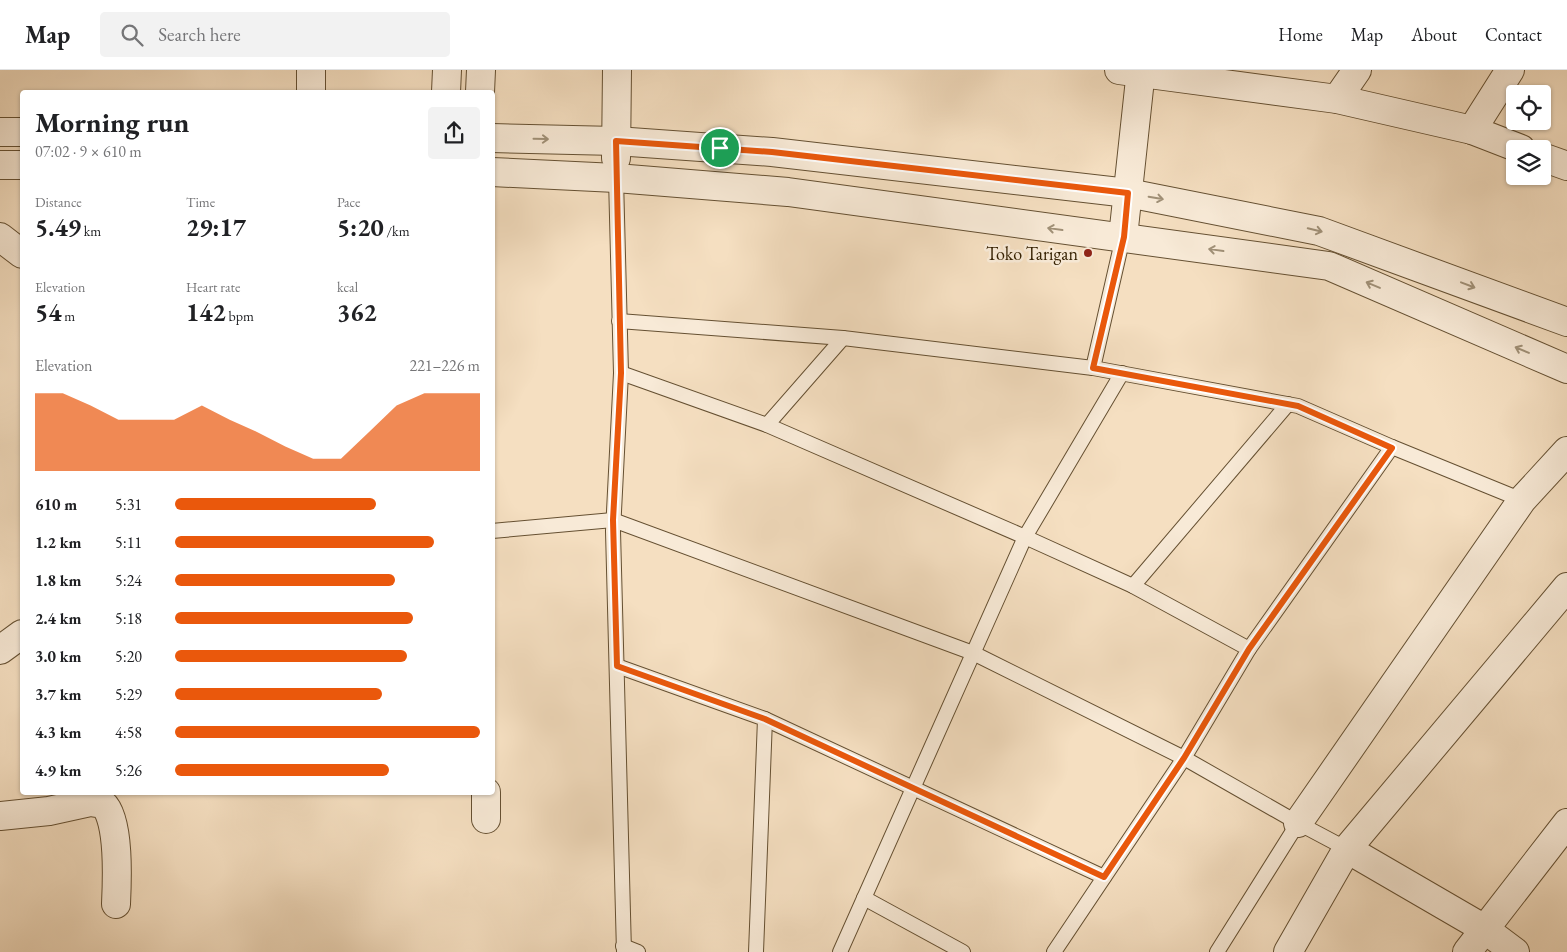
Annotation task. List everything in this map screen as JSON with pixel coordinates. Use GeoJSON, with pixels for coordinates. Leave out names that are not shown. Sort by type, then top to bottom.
{"type":"FeatureCollection","features":[{"type":"Feature","properties":{"kind":"street"},"geometry":{"type":"LineString","coordinates":[[311,70],[311,90]]}},
{"type":"Feature","properties":{"kind":"street"},"geometry":{"type":"LineString","coordinates":[[446,90],[447,70]]}},
{"type":"Feature","properties":{"kind":"street"},"geometry":{"type":"LineString","coordinates":[[480,90],[481,70]]}},
{"type":"Feature","properties":{"kind":"street"},"geometry":{"type":"LineString","coordinates":[[616,178],[617,70]]}},
{"type":"Feature","properties":{"kind":"street"},"geometry":{"type":"LineString","coordinates":[[1337,99],[1357,70]]}},
{"type":"Feature","properties":{"kind":"street"},"geometry":{"type":"LineString","coordinates":[[1472,130],[1510,70]]}},
{"type":"Feature","properties":{"kind":"street"},"geometry":{"type":"LineString","coordinates":[[1124,237],[1134,71],[1189,75],[1337,99],[1472,130],[1506,143]]}},
{"type":"Feature","properties":{"kind":"street"},"geometry":{"type":"LineString","coordinates":[[0,132],[20,132]]}},
{"type":"Feature","properties":{"kind":"street"},"geometry":{"type":"LineString","coordinates":[[495,138],[616,141],[772,152],[1128,193],[1318,231],[1567,322]]}},
{"type":"Feature","properties":{"kind":"street"},"geometry":{"type":"LineString","coordinates":[[1551,160],[1567,166]]}},
{"type":"Feature","properties":{"kind":"street"},"geometry":{"type":"LineString","coordinates":[[0,165],[20,165]]}},
{"type":"Feature","properties":{"kind":"street"},"geometry":{"type":"LineString","coordinates":[[495,172],[616,178],[788,192],[1329,266],[1567,369]]}},
{"type":"Feature","properties":{"kind":"street"},"geometry":{"type":"LineString","coordinates":[[0,237],[20,252]]}},
{"type":"Feature","properties":{"kind":"street"},"geometry":{"type":"LineString","coordinates":[[1298,823],[1522,500],[1567,451]]}},
{"type":"Feature","properties":{"kind":"street"},"geometry":{"type":"LineString","coordinates":[[1288,952],[1347,849],[1567,586]]}},
{"type":"Feature","properties":{"kind":"street"},"geometry":{"type":"LineString","coordinates":[[0,650],[20,635]]}},
{"type":"Feature","properties":{"kind":"street"},"geometry":{"type":"LineString","coordinates":[[0,816],[48,811],[90,802],[103,804],[112,819],[118,878],[116,904]]}},
{"type":"Feature","properties":{"kind":"street"},"geometry":{"type":"LineString","coordinates":[[1467,952],[1483,928],[1567,822]]}},
{"type":"Feature","properties":{"kind":"street"},"geometry":{"type":"LineString","coordinates":[[1347,849],[1483,928],[1515,952]]}},
{"type":"Feature","properties":{"kind":"lane"},"geometry":{"type":"LineString","coordinates":[[616,178],[621,373],[613,520],[623,949],[638,952]]}},
{"type":"Feature","properties":{"kind":"lane"},"geometry":{"type":"LineString","coordinates":[[1093,368],[1124,237]]}},
{"type":"Feature","properties":{"kind":"lane"},"geometry":{"type":"LineString","coordinates":[[619,321],[843,338],[1093,368],[1288,404],[1298,406],[1392,448],[1522,500]]}},
{"type":"Feature","properties":{"kind":"lane"},"geometry":{"type":"LineString","coordinates":[[767,425],[843,338]]}},
{"type":"Feature","properties":{"kind":"lane"},"geometry":{"type":"LineString","coordinates":[[621,373],[767,425],[1025,537],[1133,586],[1249,649]]}},
{"type":"Feature","properties":{"kind":"lane"},"geometry":{"type":"LineString","coordinates":[[840,952],[1025,537],[1122,373]]}},
{"type":"Feature","properties":{"kind":"lane"},"geometry":{"type":"LineString","coordinates":[[1133,586],[1288,404]]}},
{"type":"Feature","properties":{"kind":"lane"},"geometry":{"type":"LineString","coordinates":[[1054,952],[1184,758],[1249,649],[1392,448]]}},
{"type":"Feature","properties":{"kind":"lane"},"geometry":{"type":"LineString","coordinates":[[495,531],[613,520],[973,652],[1184,758],[1347,849]]}},
{"type":"Feature","properties":{"kind":"lane"},"geometry":{"type":"LineString","coordinates":[[617,666],[765,719],[1104,877]]}},
{"type":"Feature","properties":{"kind":"lane"},"geometry":{"type":"LineString","coordinates":[[756,952],[765,719]]}},
{"type":"Feature","properties":{"kind":"lane"},"geometry":{"type":"LineString","coordinates":[[1216,952],[1298,823]]}},
{"type":"Feature","properties":{"kind":"lane"},"geometry":{"type":"LineString","coordinates":[[864,898],[963,952]]}},
{"type":"Feature","properties":{"kind":"place","name":"Toko Tarigan"},"geometry":{"type":"Point","coordinates":[1088,253]}},
{"type":"Feature","properties":{"kind":"route"},"geometry":{"type":"LineString","coordinates":[[616,141],[720,148],[772,152],[1128,193],[1124,237],[1093,368],[1298,406],[1392,448],[1249,649],[1184,758],[1104,877],[765,719],[617,666],[613,520],[621,373],[616,141]]}}]}
